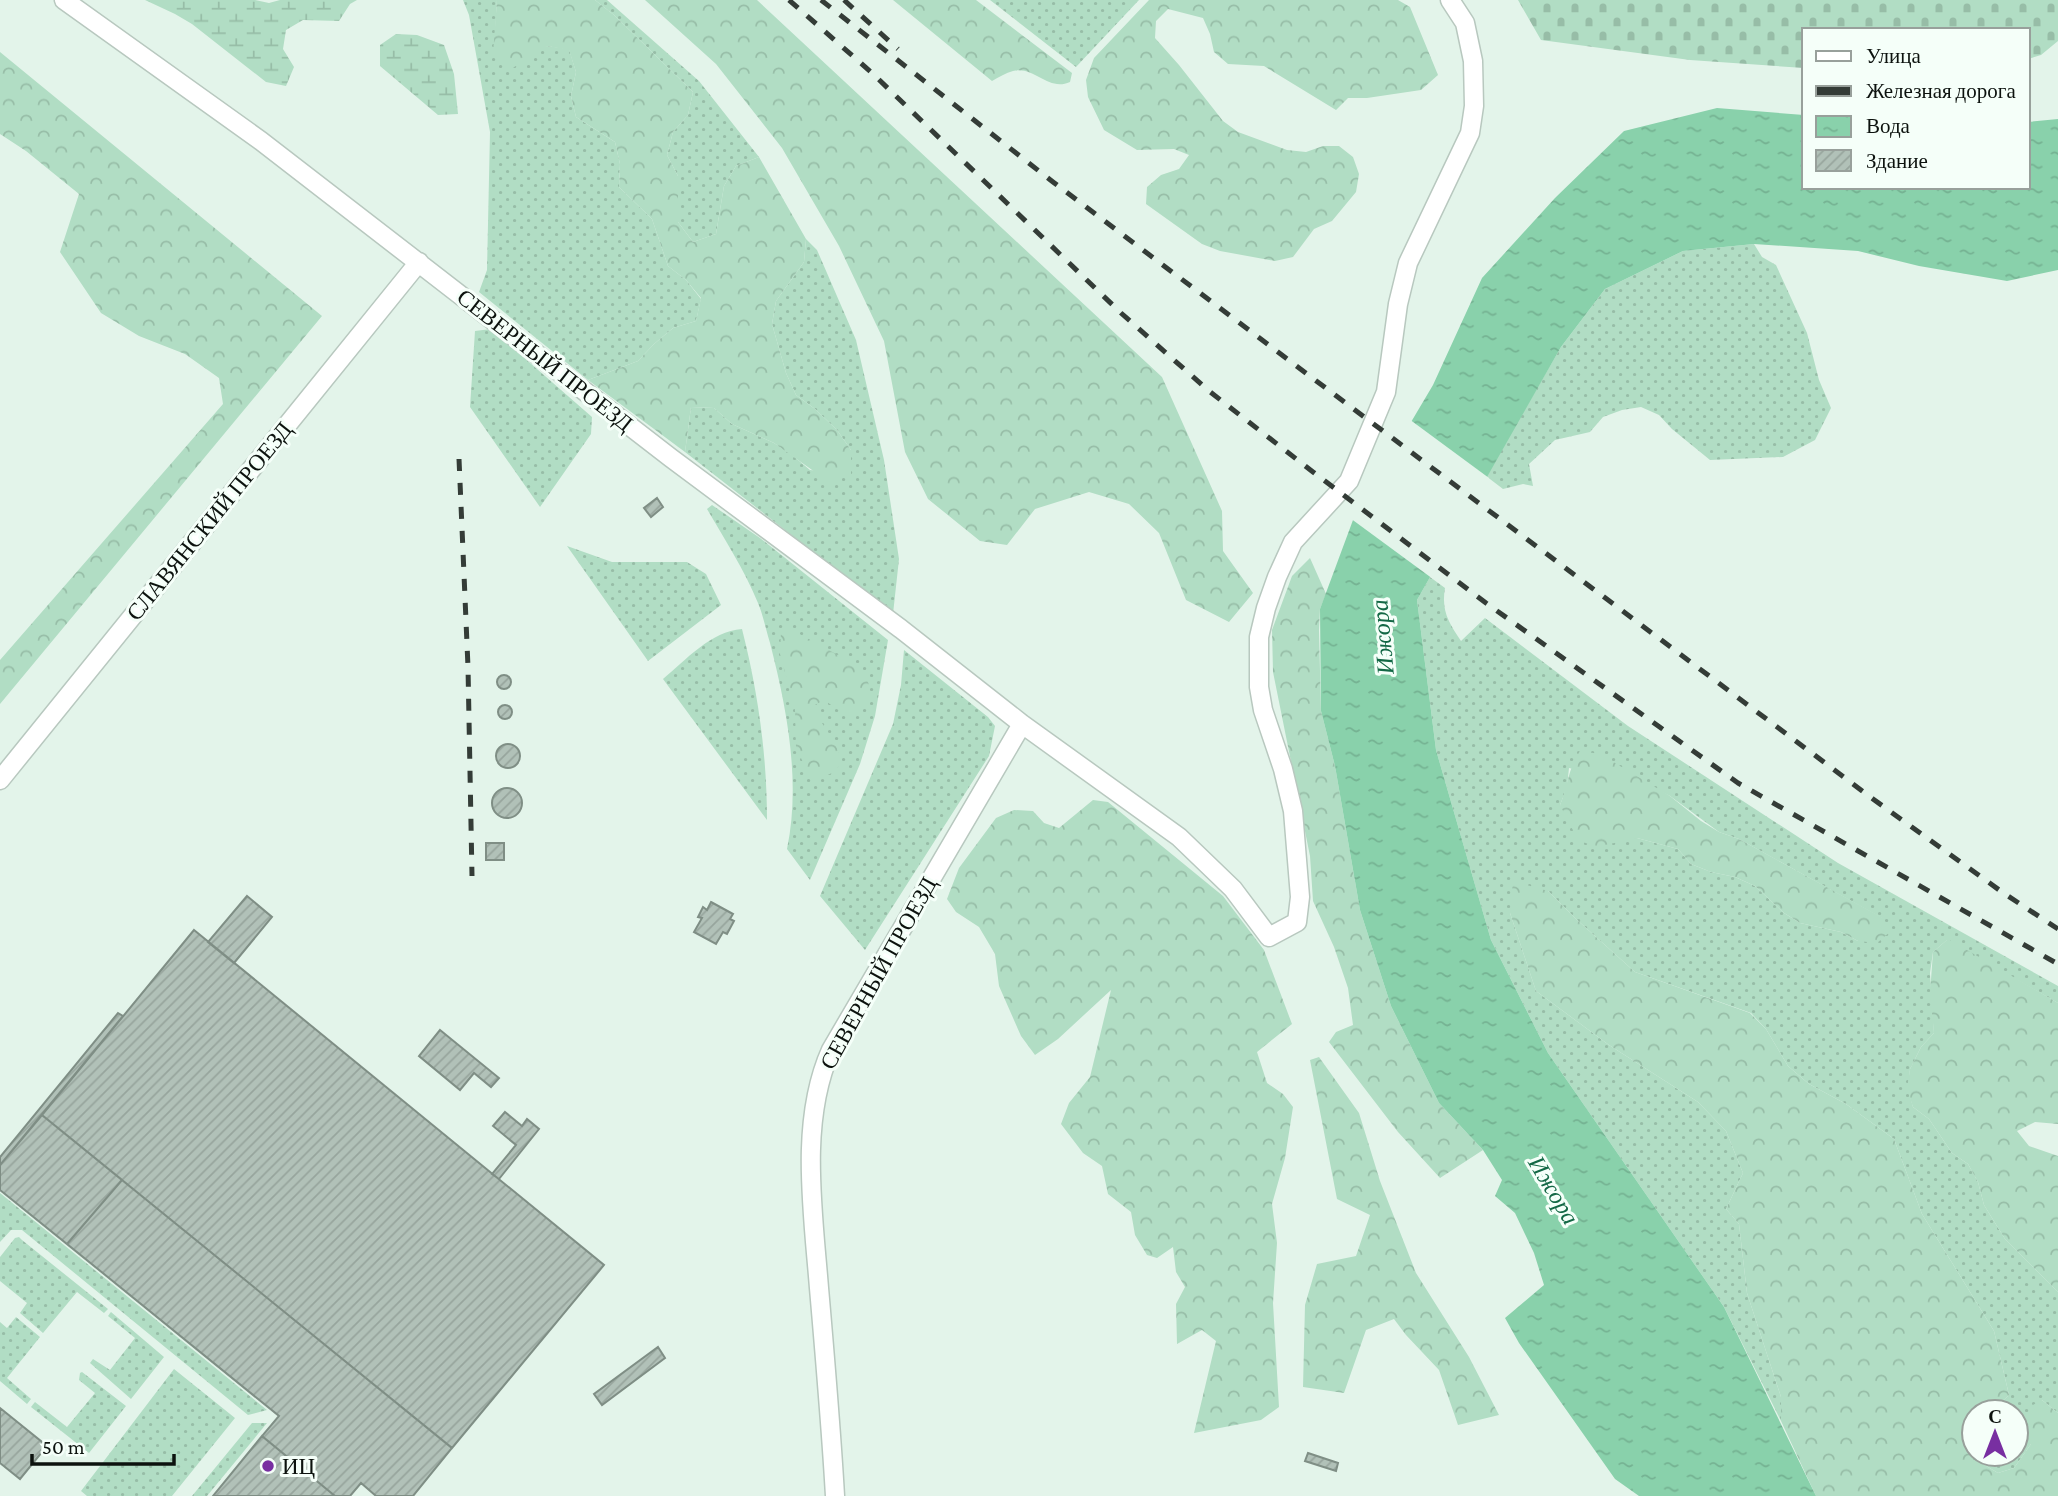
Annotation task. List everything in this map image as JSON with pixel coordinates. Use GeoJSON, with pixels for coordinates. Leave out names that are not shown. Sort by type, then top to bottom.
{"type":"FeatureCollection","features":[{"type":"Feature","properties":{"kind":"street","name":"СЕВЕРНЫЙ ПРОЕЗД"},"geometry":{"type":"LineString","coordinates":[[64,0],[261,141],[671,458],[901,629],[1022,724],[1179,837],[1233,889],[1269,937],[1297,922],[1300,897],[1293,811],[1283,769],[1263,710],[1259,687],[1259,637],[1273,587],[1293,542],[1349,481],[1385,392],[1398,304],[1408,263],[1470,133],[1474,106],[1473,61],[1465,23],[1450,0]]}},
{"type":"Feature","properties":{"kind":"street","name":"СЛАВЯНСКИЙ ПРОЕЗД"},"geometry":{"type":"LineString","coordinates":[[0,780],[419,262]]}},
{"type":"Feature","properties":{"kind":"street","name":"СЕВЕРНЫЙ ПРОЕЗД"},"geometry":{"type":"LineString","coordinates":[[835,1496],[814,1229],[811,1129],[814,1098],[831,1050],[1022,724]]}},
{"type":"Feature","properties":{"kind":"green space"},"geometry":{"type":"Polygon","coordinates":[[[145,0],[255,0],[269,3],[280,0],[357,0],[350,4],[339,21],[303,20],[286,30],[283,49],[294,67],[286,86],[266,82],[192,24],[145,0]]]}},
{"type":"Feature","properties":{"kind":"green space"},"geometry":{"type":"Polygon","coordinates":[[[463,0],[497,0],[494,54],[547,46],[569,49],[576,72],[571,96],[576,117],[615,142],[620,164],[619,187],[652,219],[668,266],[686,280],[701,299],[696,321],[673,328],[638,361],[588,380],[479,292],[487,270],[490,132],[469,15],[463,0]]]}},
{"type":"Feature","properties":{"kind":"green space"},"geometry":{"type":"Polygon","coordinates":[[[497,0],[595,0],[693,92],[688,115],[673,132],[667,155],[678,176],[678,222],[693,242],[716,234],[724,186],[736,166],[759,157],[806,239],[804,262],[776,301],[772,324],[786,373],[796,395],[837,430],[851,450],[851,474],[829,482],[774,443],[732,424],[714,408],[691,407],[685,452],[588,380],[638,361],[673,328],[696,321],[701,298],[686,280],[668,266],[652,219],[619,187],[620,164],[615,142],[576,117],[571,96],[576,72],[569,50],[547,46],[508,71],[493,54],[497,0]]]}},
{"type":"Feature","properties":{"kind":"green space"},"geometry":{"type":"Polygon","coordinates":[[[595,0],[607,0],[699,81],[759,157],[736,166],[724,186],[716,234],[693,242],[678,222],[678,176],[667,155],[673,132],[688,115],[693,92],[595,0]]]}},
{"type":"Feature","properties":{"kind":"green space"},"geometry":{"type":"Polygon","coordinates":[[[645,0],[757,0],[1162,377],[1222,511],[1223,551],[1253,593],[1229,622],[1186,600],[1159,533],[1129,504],[1089,492],[1035,509],[1007,545],[980,541],[928,499],[905,452],[884,341],[839,246],[782,148],[716,64],[645,0]]]}},
{"type":"Feature","properties":{"kind":"green space"},"geometry":{"type":"Polygon","coordinates":[[[893,0],[976,0],[1072,73],[1070,82],[1055,84],[1021,70],[992,81],[893,0]]]}},
{"type":"Feature","properties":{"kind":"green space"},"geometry":{"type":"Polygon","coordinates":[[[990,0],[1139,0],[1076,67],[990,0]]]}},
{"type":"Feature","properties":{"kind":"green space"},"geometry":{"type":"Polygon","coordinates":[[[1149,0],[1398,0],[1410,7],[1438,75],[1421,90],[1348,98],[1336,110],[1264,66],[1228,64],[1214,52],[1203,18],[1168,9],[1156,21],[1155,38],[1223,121],[1238,132],[1287,150],[1306,152],[1323,146],[1339,146],[1353,157],[1359,174],[1356,192],[1332,221],[1314,229],[1293,257],[1275,261],[1220,251],[1202,244],[1146,204],[1147,187],[1161,175],[1179,169],[1189,155],[1174,149],[1137,150],[1104,130],[1088,97],[1086,80],[1094,58],[1149,0]]]}},
{"type":"Feature","properties":{"kind":"green space"},"geometry":{"type":"Polygon","coordinates":[[[1518,0],[2058,0],[2058,41],[2041,55],[2030,58],[2030,28],[1802,28],[1802,68],[1690,60],[1541,40],[1518,0]]]}},
{"type":"Feature","properties":{"kind":"green space"},"geometry":{"type":"Polygon","coordinates":[[[396,34],[417,35],[444,45],[454,74],[458,114],[438,115],[380,66],[380,45],[396,34]]]}},
{"type":"Feature","properties":{"kind":"green space"},"geometry":{"type":"Polygon","coordinates":[[[0,52],[322,316],[0,704],[0,660],[223,404],[219,378],[185,354],[139,336],[101,313],[60,252],[79,194],[26,151],[0,134],[0,52]]]}},
{"type":"Feature","properties":{"kind":"green space"},"geometry":{"type":"Polygon","coordinates":[[[806,239],[817,250],[856,340],[884,460],[899,559],[893,614],[685,452],[691,407],[714,408],[732,424],[774,443],[810,470],[851,474],[851,450],[837,430],[796,395],[786,373],[772,324],[776,301],[804,262],[806,239]]]}},
{"type":"Feature","properties":{"kind":"green space"},"geometry":{"type":"Polygon","coordinates":[[[1754,244],[1762,257],[1776,265],[1807,333],[1819,380],[1831,408],[1815,440],[1783,457],[1710,460],[1659,415],[1641,407],[1603,417],[1590,432],[1555,440],[1529,464],[1533,486],[1523,484],[1503,489],[1486,476],[1561,347],[1605,289],[1683,251],[1754,244]]]}},
{"type":"Feature","properties":{"kind":"green space"},"geometry":{"type":"Polygon","coordinates":[[[491,329],[592,417],[591,434],[540,507],[470,407],[475,331],[491,329]]]}},
{"type":"Feature","properties":{"kind":"green space"},"geometry":{"type":"Polygon","coordinates":[[[712,505],[760,538],[888,640],[875,716],[860,764],[810,880],[787,849],[793,798],[790,746],[770,643],[753,590],[707,509],[712,505]]]}},
{"type":"Feature","properties":{"kind":"green space"},"geometry":{"type":"Polygon","coordinates":[[[567,546],[612,562],[687,562],[706,574],[721,605],[648,661],[567,546]]]}},
{"type":"Feature","properties":{"kind":"green space"},"geometry":{"type":"Polygon","coordinates":[[[1310,558],[1326,594],[1320,609],[1319,630],[1321,711],[1335,766],[1360,910],[1391,1006],[1439,1103],[1483,1150],[1440,1178],[1398,1132],[1329,1042],[1336,1032],[1353,1025],[1348,988],[1334,947],[1313,901],[1310,856],[1273,672],[1272,630],[1292,576],[1310,558]]]}},
{"type":"Feature","properties":{"kind":"green space"},"geometry":{"type":"Polygon","coordinates":[[[1430,577],[1445,588],[1447,616],[1461,641],[1485,618],[1628,726],[1838,863],[2058,986],[2058,1003],[1947,940],[1933,952],[1930,973],[1934,1033],[1921,1047],[1910,1069],[1908,1089],[1913,1107],[1929,1119],[1952,1153],[1968,1164],[1978,1182],[1984,1205],[2005,1239],[2058,1292],[2058,1413],[2042,1400],[2030,1445],[2030,1398],[2006,1398],[2009,1395],[1994,1331],[1922,1214],[1894,1139],[1846,1104],[1809,1084],[1788,1066],[1766,1029],[1751,1013],[1635,972],[1548,891],[1510,913],[1536,991],[1609,1045],[1698,1102],[1726,1131],[1743,1173],[1726,1209],[1739,1224],[1747,1293],[1781,1397],[1781,1421],[1724,1307],[1548,1053],[1491,940],[1436,750],[1417,600],[1430,577]],[[1569,768],[1567,787],[1560,805],[1637,838],[1678,849],[1691,864],[1755,886],[1784,913],[1800,923],[1841,932],[1858,941],[1882,918],[1739,839],[1719,832],[1670,796],[1651,787],[1569,768]]]}},
{"type":"Feature","properties":{"kind":"green space"},"geometry":{"type":"Polygon","coordinates":[[[742,629],[761,724],[767,820],[663,679],[709,641],[742,629]]]}},
{"type":"Feature","properties":{"kind":"green space"},"geometry":{"type":"Polygon","coordinates":[[[792,630],[858,666],[867,679],[870,692],[861,711],[854,716],[843,713],[824,700],[813,706],[840,758],[838,767],[830,774],[814,778],[806,769],[796,747],[795,710],[780,654],[781,631],[792,630]]]}},
{"type":"Feature","properties":{"kind":"green space"},"geometry":{"type":"Polygon","coordinates":[[[904,650],[988,717],[995,726],[989,756],[865,950],[820,896],[893,724],[901,685],[904,650]]]}},
{"type":"Feature","properties":{"kind":"green space"},"geometry":{"type":"Polygon","coordinates":[[[1580,751],[1600,754],[1670,796],[1719,832],[1739,839],[1883,918],[1891,931],[1877,943],[1858,941],[1841,932],[1800,923],[1784,913],[1755,886],[1691,864],[1678,849],[1637,838],[1596,847],[1578,840],[1560,805],[1580,751]]]}},
{"type":"Feature","properties":{"kind":"green space"},"geometry":{"type":"Polygon","coordinates":[[[1093,800],[1108,802],[1223,896],[1264,950],[1292,1024],[1257,1052],[1267,1083],[1283,1094],[1293,1107],[1285,1158],[1272,1204],[1277,1243],[1273,1303],[1279,1407],[1261,1420],[1194,1433],[1216,1341],[1202,1330],[1177,1344],[1176,1304],[1185,1287],[1176,1272],[1173,1247],[1157,1258],[1147,1255],[1135,1235],[1131,1212],[1108,1194],[1102,1166],[1083,1153],[1061,1124],[1069,1103],[1090,1077],[1111,990],[1058,1039],[1035,1055],[1021,1036],[999,986],[995,954],[979,927],[956,912],[947,899],[959,868],[996,818],[1014,810],[1033,811],[1044,823],[1059,828],[1093,800]]]}},
{"type":"Feature","properties":{"kind":"green space"},"geometry":{"type":"Polygon","coordinates":[[[1513,881],[1548,891],[1635,972],[1750,1013],[1766,1029],[1788,1066],[1809,1084],[1846,1104],[1894,1139],[1922,1214],[1994,1331],[2009,1395],[2006,1398],[1960,1398],[1960,1468],[1990,1468],[1998,1473],[2014,1468],[2030,1468],[2030,1406],[2042,1400],[2058,1413],[2058,1496],[1816,1496],[1781,1421],[1781,1397],[1747,1293],[1739,1224],[1726,1209],[1743,1173],[1726,1131],[1698,1102],[1609,1045],[1536,991],[1510,913],[1513,881]]]}},
{"type":"Feature","properties":{"kind":"green space"},"geometry":{"type":"Polygon","coordinates":[[[1948,939],[2058,1003],[2058,1124],[2035,1122],[2017,1131],[2029,1146],[2058,1156],[2058,1292],[2005,1239],[1984,1205],[1978,1182],[1968,1164],[1952,1153],[1929,1119],[1913,1107],[1907,1089],[1910,1069],[1921,1047],[1934,1033],[1930,993],[1933,952],[1948,939]]]}},
{"type":"Feature","properties":{"kind":"green space"},"geometry":{"type":"Polygon","coordinates":[[[1319,1057],[1359,1113],[1380,1181],[1416,1273],[1469,1357],[1499,1415],[1458,1425],[1439,1370],[1394,1319],[1366,1330],[1344,1393],[1303,1387],[1305,1305],[1317,1264],[1356,1256],[1370,1215],[1337,1199],[1310,1060],[1319,1057]]]}},
{"type":"Feature","properties":{"kind":"green space"},"geometry":{"type":"Polygon","coordinates":[[[0,1193],[267,1410],[248,1415],[22,1230],[11,1230],[0,1242],[0,1193]]]}},
{"type":"Feature","properties":{"kind":"green space"},"geometry":{"type":"Polygon","coordinates":[[[19,1237],[108,1309],[104,1313],[77,1292],[43,1333],[20,1313],[27,1303],[0,1281],[0,1257],[15,1238],[19,1237]]]}},
{"type":"Feature","properties":{"kind":"green space"},"geometry":{"type":"Polygon","coordinates":[[[111,1312],[164,1357],[131,1399],[90,1363],[93,1359],[110,1370],[135,1338],[108,1316],[111,1312]]]}},
{"type":"Feature","properties":{"kind":"green space"},"geometry":{"type":"Polygon","coordinates":[[[16,1317],[40,1337],[7,1378],[31,1399],[27,1404],[0,1381],[0,1322],[7,1328],[16,1317]]]}},
{"type":"Feature","properties":{"kind":"green space"},"geometry":{"type":"Polygon","coordinates":[[[174,1369],[235,1418],[172,1496],[87,1496],[81,1491],[174,1369]]]}},
{"type":"Feature","properties":{"kind":"green space"},"geometry":{"type":"Polygon","coordinates":[[[82,1372],[126,1406],[89,1453],[31,1407],[35,1402],[67,1427],[95,1393],[79,1380],[82,1372]]]}},
{"type":"Feature","properties":{"kind":"green space"},"geometry":{"type":"Polygon","coordinates":[[[252,1423],[267,1423],[207,1496],[192,1496],[252,1423]]]}},
{"type":"Feature","properties":{"kind":"green space"},"geometry":{"type":"Polygon","coordinates":[[[1990,1468],[2014,1468],[1998,1473],[1990,1468]]]}},
{"type":"Feature","properties":{"kind":"water","name":"Ижора"},"geometry":{"type":"Polygon","coordinates":[[[1717,108],[1802,115],[1802,189],[2030,189],[2030,122],[2058,119],[2058,270],[2007,281],[1919,266],[1858,251],[1754,244],[1683,251],[1605,289],[1561,347],[1417,600],[1436,750],[1491,940],[1548,1053],[1724,1307],[1816,1496],[1639,1496],[1615,1479],[1519,1343],[1505,1318],[1544,1285],[1534,1253],[1515,1213],[1495,1196],[1502,1180],[1483,1150],[1439,1103],[1391,1006],[1360,910],[1335,766],[1321,711],[1320,609],[1353,520],[1433,385],[1482,278],[1555,198],[1624,131],[1717,108]]]}},
{"type":"Feature","properties":{"kind":"pier"},"geometry":{"type":"Polygon","coordinates":[[[1409,419],[1489,478],[1433,579],[1350,518],[1409,419]]]}},
{"type":"Feature","properties":{"kind":"building"},"geometry":{"type":"Polygon","coordinates":[[[657,498],[663,507],[651,517],[644,508],[657,498]]]}},
{"type":"Feature","properties":{"kind":"building"},"geometry":{"type":"Polygon","coordinates":[[[504,675],[509,677],[509,687],[504,689],[499,687],[497,682],[499,677],[504,675]]]}},
{"type":"Feature","properties":{"kind":"building"},"geometry":{"type":"Polygon","coordinates":[[[505,705],[510,707],[510,717],[505,719],[500,717],[498,712],[500,707],[505,705]]]}},
{"type":"Feature","properties":{"kind":"building"},"geometry":{"type":"Polygon","coordinates":[[[508,744],[517,747],[520,756],[517,765],[508,768],[499,765],[496,756],[499,747],[508,744]]]}},
{"type":"Feature","properties":{"kind":"building"},"geometry":{"type":"Polygon","coordinates":[[[507,788],[513,789],[521,797],[521,809],[513,817],[507,818],[501,817],[493,809],[492,803],[493,797],[501,789],[507,788]]]}},
{"type":"Feature","properties":{"kind":"building"},"geometry":{"type":"Polygon","coordinates":[[[486,843],[504,843],[504,860],[486,860],[486,843]]]}},
{"type":"Feature","properties":{"kind":"building"},"geometry":{"type":"Polygon","coordinates":[[[247,896],[272,917],[234,963],[208,942],[247,896]]]}},
{"type":"Feature","properties":{"kind":"building"},"geometry":{"type":"Polygon","coordinates":[[[711,902],[733,914],[730,919],[734,921],[727,934],[723,932],[716,944],[694,932],[702,918],[698,917],[703,907],[707,910],[711,902]]]}},
{"type":"Feature","properties":{"kind":"building"},"geometry":{"type":"Polygon","coordinates":[[[194,930],[604,1265],[452,1448],[42,1115],[194,930]]]}},
{"type":"Feature","properties":{"kind":"building"},"geometry":{"type":"Polygon","coordinates":[[[118,1013],[123,1016],[0,1165],[0,1157],[118,1013]]]}},
{"type":"Feature","properties":{"kind":"building"},"geometry":{"type":"Polygon","coordinates":[[[440,1030],[499,1078],[491,1087],[474,1073],[460,1090],[419,1056],[440,1030]]]}},
{"type":"Feature","properties":{"kind":"building"},"geometry":{"type":"Polygon","coordinates":[[[505,1112],[522,1126],[527,1119],[539,1129],[499,1179],[492,1174],[516,1145],[493,1126],[505,1112]]]}},
{"type":"Feature","properties":{"kind":"building"},"geometry":{"type":"Polygon","coordinates":[[[42,1115],[122,1180],[67,1244],[0,1190],[0,1165],[42,1115]]]}},
{"type":"Feature","properties":{"kind":"building"},"geometry":{"type":"Polygon","coordinates":[[[122,1180],[452,1448],[413,1496],[376,1496],[361,1483],[350,1496],[335,1496],[262,1436],[279,1416],[67,1244],[122,1180]]]}},
{"type":"Feature","properties":{"kind":"building"},"geometry":{"type":"Polygon","coordinates":[[[658,1347],[665,1358],[602,1405],[594,1394],[658,1347]]]}},
{"type":"Feature","properties":{"kind":"building"},"geometry":{"type":"Polygon","coordinates":[[[0,1408],[47,1446],[20,1479],[0,1463],[0,1408]]]}},
{"type":"Feature","properties":{"kind":"building","name":"ИЦ"},"geometry":{"type":"Polygon","coordinates":[[[262,1436],[335,1496],[213,1496],[262,1436]]]}},
{"type":"Feature","properties":{"kind":"building"},"geometry":{"type":"Polygon","coordinates":[[[1308,1453],[1338,1463],[1336,1471],[1305,1461],[1308,1453]]]}},
{"type":"Feature","properties":{"kind":"railway"},"geometry":{"type":"LineString","coordinates":[[789,0],[871,72],[1121,313],[1209,391],[1313,472],[1486,603],[1738,783],[2058,964]]}},
{"type":"Feature","properties":{"kind":"railway"},"geometry":{"type":"LineString","coordinates":[[821,0],[1053,182],[1331,392],[1873,799],[2058,929]]}},
{"type":"Feature","properties":{"kind":"railway"},"geometry":{"type":"LineString","coordinates":[[844,0],[898,49]]}},
{"type":"Feature","properties":{"kind":"railway"},"geometry":{"type":"LineString","coordinates":[[459,459],[468,667],[472,876]]}},
{"type":"Feature","properties":{"kind":"place","name":"ИЦ"},"geometry":{"type":"Point","coordinates":[268,1466]}}]}
